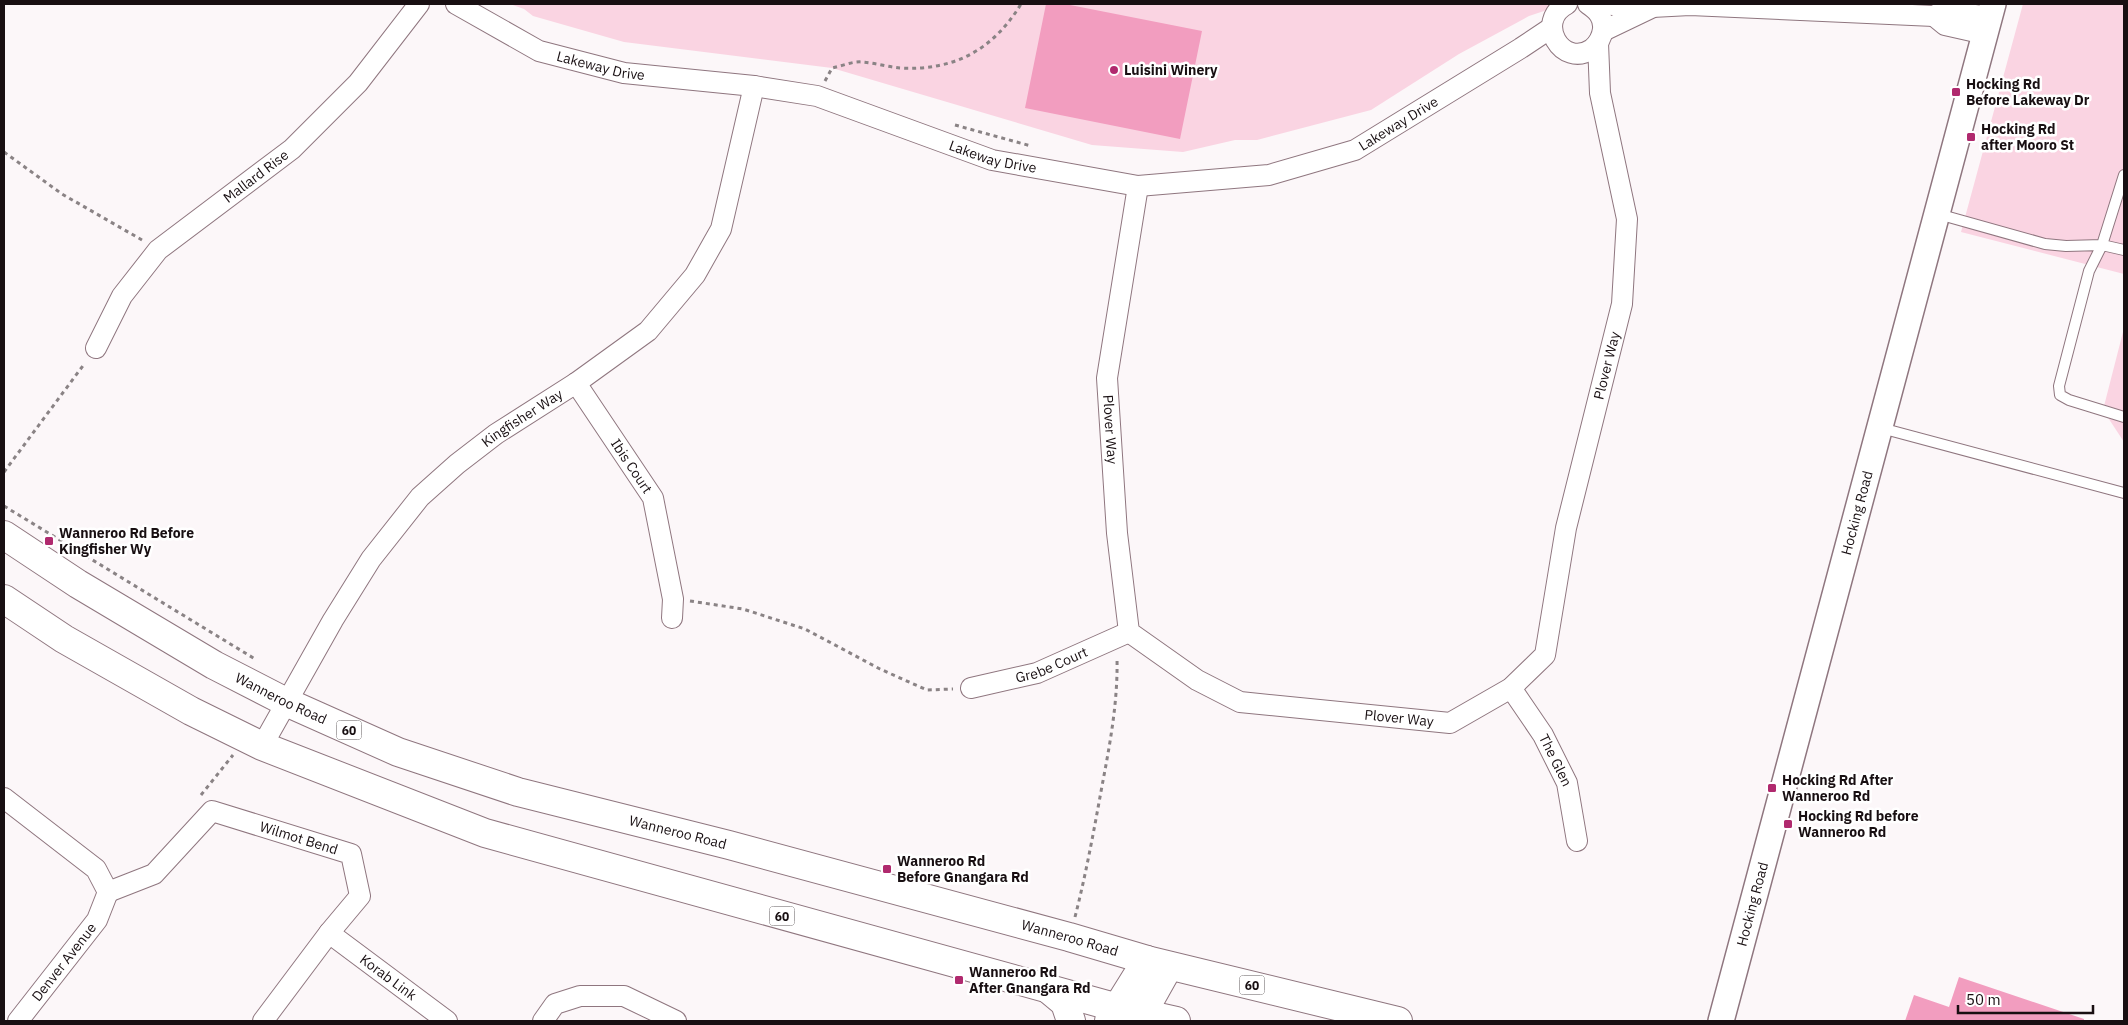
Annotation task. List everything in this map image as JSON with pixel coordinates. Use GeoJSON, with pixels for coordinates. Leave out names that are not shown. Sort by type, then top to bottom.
{"type":"FeatureCollection","features":[{"type":"Feature","properties":{"kind":"main road","name":"Wanneroo Road"},"geometry":{"type":"LineString","coordinates":[[4,535],[78,584],[214,665],[286,702],[398,752],[518,792],[729,845],[1069,936],[1158,963],[1398,1021]]}},
{"type":"Feature","properties":{"kind":"main road","name":"60"},"geometry":{"type":"LineString","coordinates":[[4,599],[72,644],[191,711],[262,746],[485,833],[1047,988],[1127,1016],[1176,1021]]}},
{"type":"Feature","properties":{"kind":"main road"},"geometry":{"type":"LineString","coordinates":[[1127,1016],[1158,963]]}},
{"type":"Feature","properties":{"kind":"main road"},"geometry":{"type":"LineString","coordinates":[[1047,988],[1065,1003],[1071,1021]]}},
{"type":"Feature","properties":{"kind":"street","name":"Mallard Rise"},"geometry":{"type":"LineString","coordinates":[[96,348],[122,296],[158,250],[292,149],[358,83],[419,4]]}},
{"type":"Feature","properties":{"kind":"street","name":"Lakeway Drive"},"geometry":{"type":"LineString","coordinates":[[456,4],[539,51],[624,73],[754,86],[820,86],[992,160],[1138,186],[1269,175],[1355,150],[1551,28]]}},
{"type":"Feature","properties":{"kind":"street"},"geometry":{"type":"LineString","coordinates":[[1551,28],[1554,16],[1567,4]]}},
{"type":"Feature","properties":{"kind":"street","name":"Plover Way"},"geometry":{"type":"LineString","coordinates":[[1138,186],[1107,378],[1123,634],[1197,680],[1240,702],[1450,723],[1511,688],[1544,655],[1566,528],[1622,304],[1627,218],[1600,93],[1600,14],[1588,4]]}},
{"type":"Feature","properties":{"kind":"street"},"geometry":{"type":"LineString","coordinates":[[1594,4],[1652,7],[1690,5],[1934,16],[1943,12],[1990,18]]}},
{"type":"Feature","properties":{"kind":"street"},"geometry":{"type":"LineString","coordinates":[[1521,48],[1588,51],[1600,37],[1652,7]]}},
{"type":"Feature","properties":{"kind":"street","name":"Hocking Road"},"geometry":{"type":"LineString","coordinates":[[1721,1021],[1990,18]]}},
{"type":"Feature","properties":{"kind":"street","name":"Plover Way"},"geometry":{"type":"LineString","coordinates":[[1551,28],[1554,40],[1565,50],[1600,93]]}},
{"type":"Feature","properties":{"kind":"street","name":"Kingfisher Way"},"geometry":{"type":"LineString","coordinates":[[262,746],[333,620],[372,560],[420,497],[457,464],[496,434],[576,383],[648,331],[695,275],[720,229],[754,86]]}},
{"type":"Feature","properties":{"kind":"street","name":"Ibis Court"},"geometry":{"type":"LineString","coordinates":[[576,383],[653,498],[673,608]]}},
{"type":"Feature","properties":{"kind":"street","name":"Grebe Court"},"geometry":{"type":"LineString","coordinates":[[971,688],[1037,673],[1123,634]]}},
{"type":"Feature","properties":{"kind":"street","name":"The Glen"},"geometry":{"type":"LineString","coordinates":[[1511,688],[1544,735],[1567,783],[1577,841]]}},
{"type":"Feature","properties":{"kind":"street"},"geometry":{"type":"LineString","coordinates":[[4,798],[96,869],[108,892]]}},
{"type":"Feature","properties":{"kind":"street","name":"Wilmot Bend"},"geometry":{"type":"LineString","coordinates":[[108,892],[154,874],[212,811],[352,854],[360,896],[329,933],[263,1021]]}},
{"type":"Feature","properties":{"kind":"street","name":"Denver Avenue"},"geometry":{"type":"LineString","coordinates":[[18,1021],[97,920],[108,892]]}},
{"type":"Feature","properties":{"kind":"street","name":"Korab Link"},"geometry":{"type":"LineString","coordinates":[[329,933],[447,1021]]}},
{"type":"Feature","properties":{"kind":"street"},"geometry":{"type":"LineString","coordinates":[[543,1021],[554,1004],[580,996],[624,996],[676,1021]]}},
{"type":"Feature","properties":{"kind":"lane"},"geometry":{"type":"LineString","coordinates":[[2124,175],[2102,245],[2089,271],[2059,390],[2060,395],[2069,400],[2124,417]]}},
{"type":"Feature","properties":{"kind":"lane"},"geometry":{"type":"LineString","coordinates":[[1938,214],[2045,244],[2066,246],[2102,245],[2124,250]]}},
{"type":"Feature","properties":{"kind":"lane"},"geometry":{"type":"LineString","coordinates":[[1880,427],[2124,493]]}},
{"type":"Feature","properties":{"kind":"path"},"geometry":{"type":"LineString","coordinates":[[820,86],[832,68],[860,62],[900,68],[940,67],[981,50],[1013,17],[1021,4]]}},
{"type":"Feature","properties":{"kind":"path"},"geometry":{"type":"LineString","coordinates":[[820,86],[834,84]]}},
{"type":"Feature","properties":{"kind":"path"},"geometry":{"type":"LineString","coordinates":[[949,123],[1032,146]]}},
{"type":"Feature","properties":{"kind":"path"},"geometry":{"type":"LineString","coordinates":[[4,152],[62,194],[158,250]]}},
{"type":"Feature","properties":{"kind":"path"},"geometry":{"type":"LineString","coordinates":[[4,472],[96,348]]}},
{"type":"Feature","properties":{"kind":"path"},"geometry":{"type":"LineString","coordinates":[[4,506],[227,640],[263,664]]}},
{"type":"Feature","properties":{"kind":"path"},"geometry":{"type":"LineString","coordinates":[[673,608],[743,609],[805,629],[880,669],[927,690],[971,688]]}},
{"type":"Feature","properties":{"kind":"path"},"geometry":{"type":"LineString","coordinates":[[1069,936],[1093,837],[1109,748],[1123,634]]}},
{"type":"Feature","properties":{"kind":"shaded area"},"geometry":{"type":"Polygon","coordinates":[[[510,4],[1565,4],[1529,16],[1459,54],[1371,110],[1257,140],[1235,140],[1183,152],[1092,145],[832,68],[624,42],[533,16],[524,9],[510,4]]]}},
{"type":"Feature","properties":{"kind":"shaded area"},"geometry":{"type":"Polygon","coordinates":[[[2023,4],[2124,4],[2124,274],[1961,232],[2023,4]]]}},
{"type":"Feature","properties":{"kind":"shaded area"},"geometry":{"type":"Polygon","coordinates":[[[2124,328],[2124,442],[2103,410],[2124,328]]]}},
{"type":"Feature","properties":{"kind":"building","name":"Luisini Winery"},"geometry":{"type":"Polygon","coordinates":[[[1046,4],[1065,4],[1202,31],[1180,139],[1025,108],[1046,4]]]}},
{"type":"Feature","properties":{"kind":"building"},"geometry":{"type":"Polygon","coordinates":[[[1959,977],[2084,1019],[2084,1021],[1905,1021],[1914,995],[1949,1007],[1959,977]]]}},
{"type":"Feature","properties":{"kind":"place","name":"Luisini Winery"},"geometry":{"type":"Point","coordinates":[1114,70]}},
{"type":"Feature","properties":{"kind":"place","name":"Hocking Rd Before Lakeway Dr"},"geometry":{"type":"Point","coordinates":[1956,92]}},
{"type":"Feature","properties":{"kind":"place","name":"Hocking Rd after Mooro St"},"geometry":{"type":"Point","coordinates":[1971,137]}},
{"type":"Feature","properties":{"kind":"place","name":"Wanneroo Rd Before Kingfisher Wy"},"geometry":{"type":"Point","coordinates":[49,541]}},
{"type":"Feature","properties":{"kind":"place","name":"Hocking Rd After Wanneroo Rd"},"geometry":{"type":"Point","coordinates":[1772,788]}},
{"type":"Feature","properties":{"kind":"place","name":"Hocking Rd before Wanneroo Rd"},"geometry":{"type":"Point","coordinates":[1788,824]}},
{"type":"Feature","properties":{"kind":"place","name":"Wanneroo Rd Before Gnangara Rd"},"geometry":{"type":"Point","coordinates":[887,869]}},
{"type":"Feature","properties":{"kind":"place","name":"Wanneroo Rd After Gnangara Rd"},"geometry":{"type":"Point","coordinates":[959,980]}}]}
